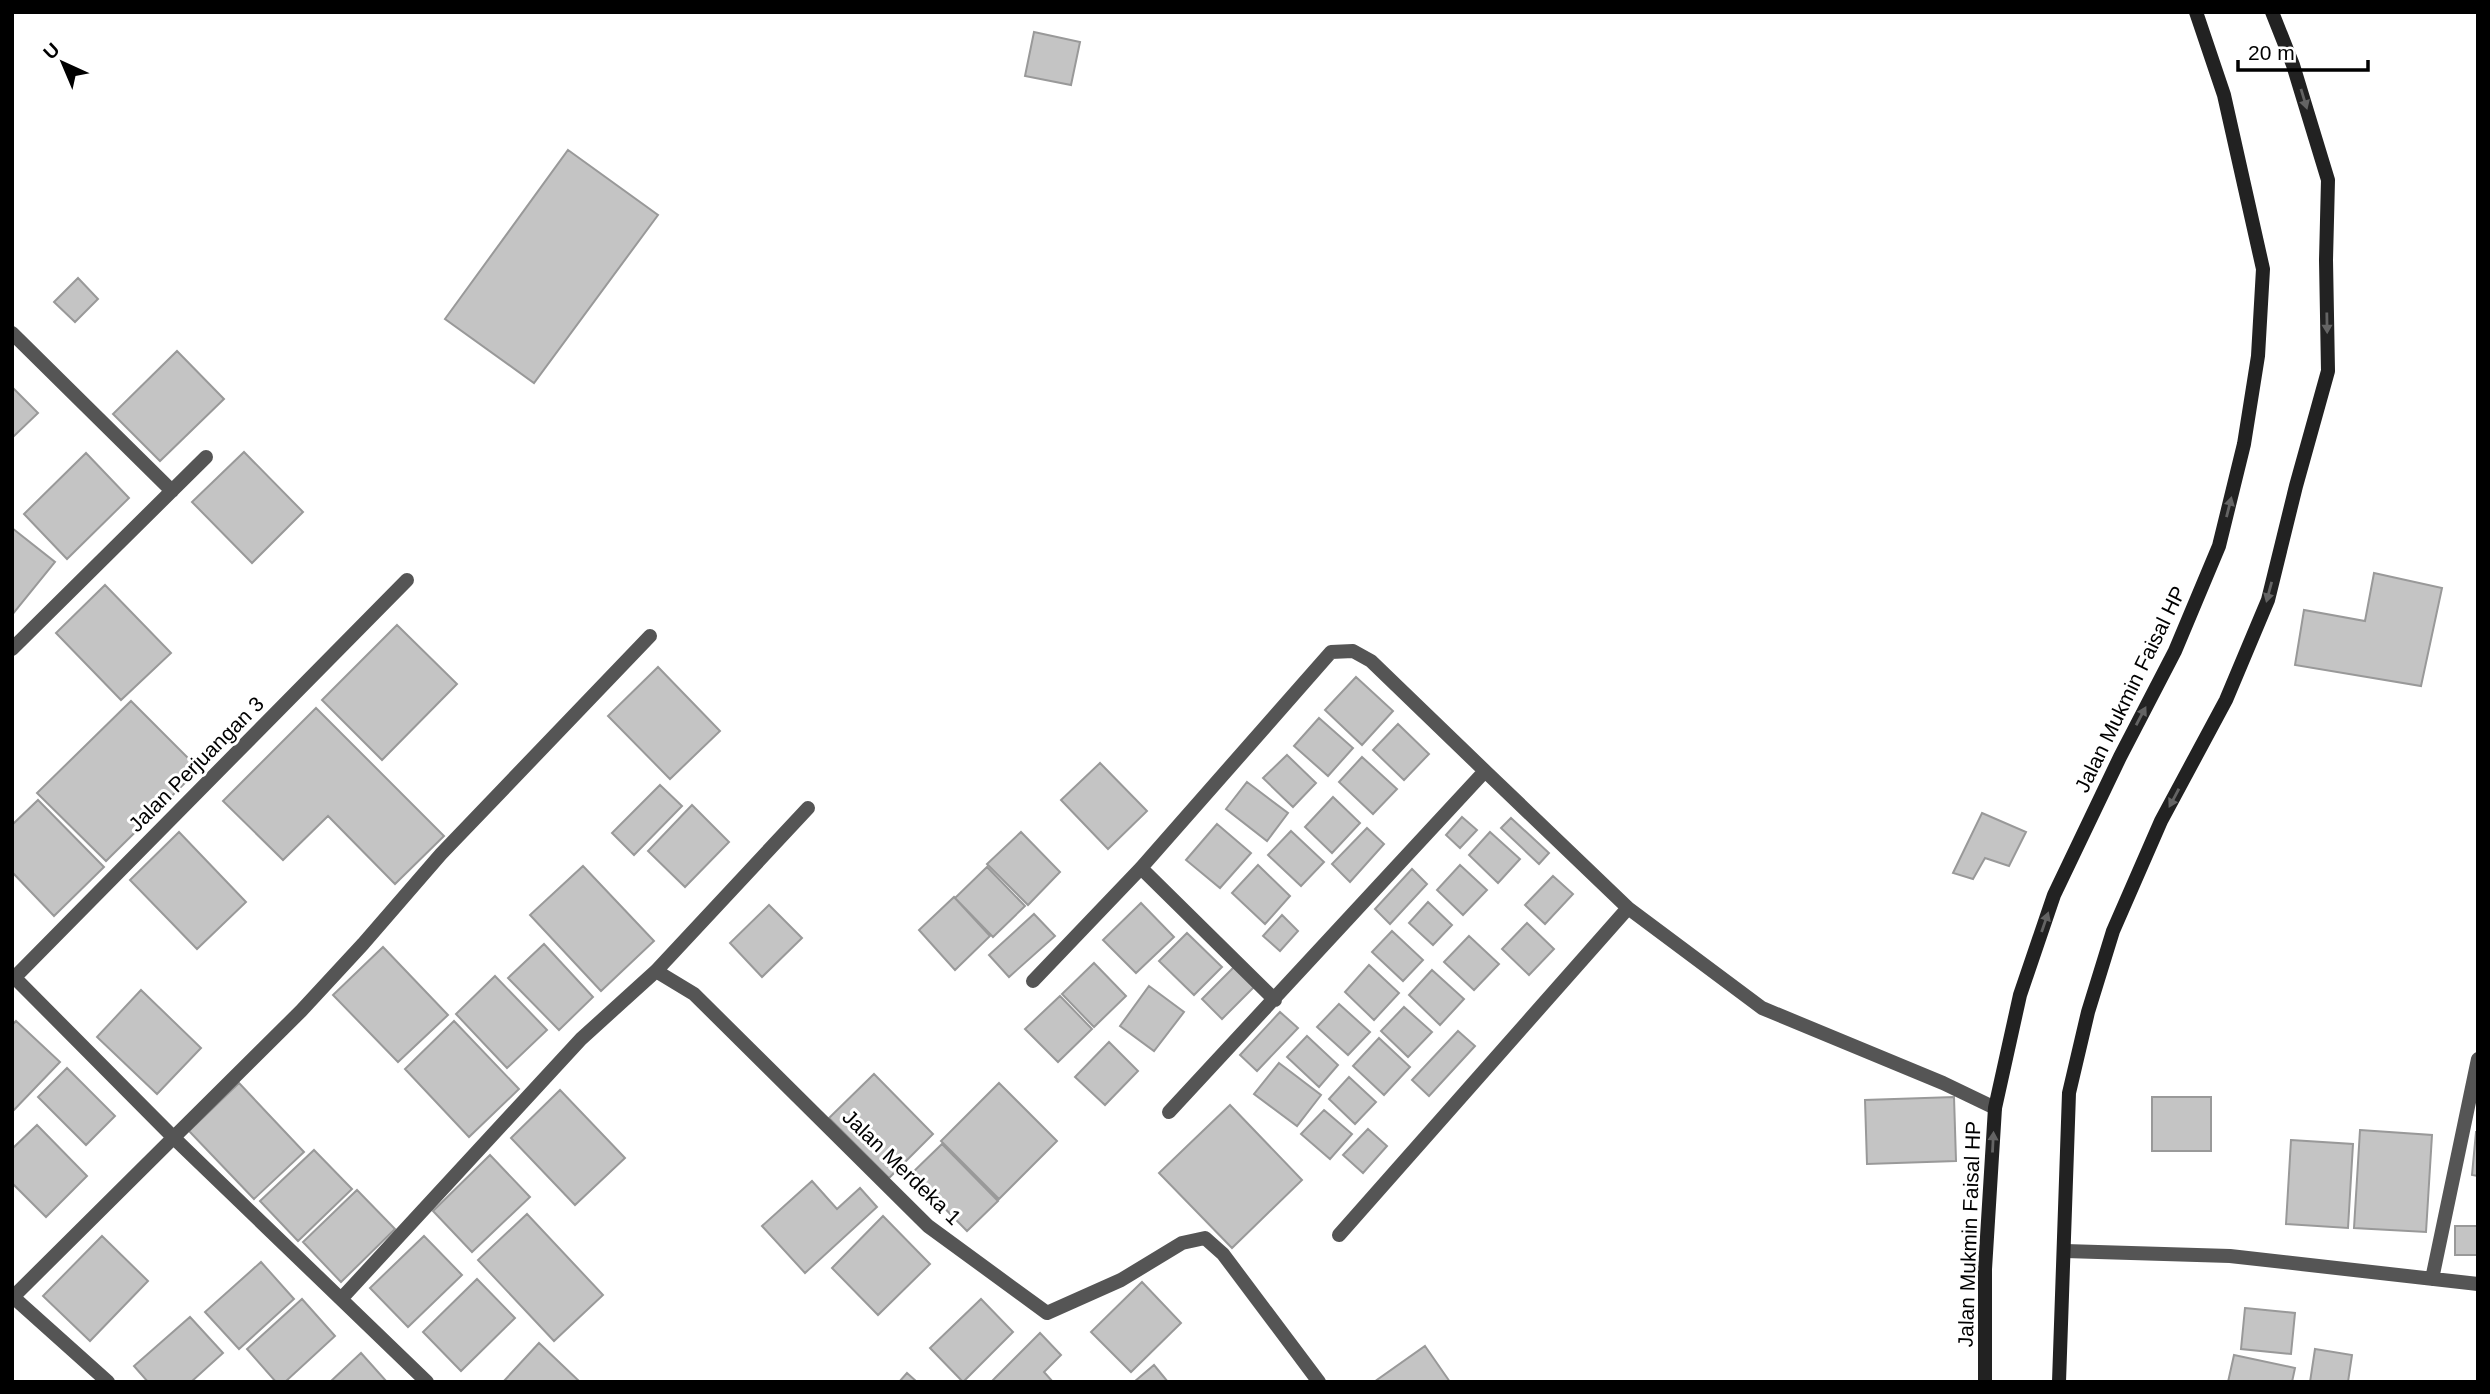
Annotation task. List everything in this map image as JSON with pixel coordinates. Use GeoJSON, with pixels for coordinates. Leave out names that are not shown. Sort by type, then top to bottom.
{"type":"FeatureCollection","features":[{"type":"Feature","properties":{"kind":"street","name":"Jalan Mukmin Faisal HP"},"geometry":{"type":"LineString","coordinates":[[1985,1382],[1985,1269],[1995,1108],[2020,995],[2054,895],[2120,757],[2175,651],[2219,546],[2245,444],[2258,356],[2263,269],[2224,95],[2196,12]]}},
{"type":"Feature","properties":{"kind":"street"},"geometry":{"type":"LineString","coordinates":[[2059,1382],[2069,1093],[2088,1012],[2118,918],[2161,821],[2226,700],[2268,600],[2328,371],[2328,180],[2293,65],[2272,12]]}},
{"type":"Feature","properties":{"kind":"street"},"geometry":{"type":"LineString","coordinates":[[12,333],[172,491]]}},
{"type":"Feature","properties":{"kind":"street"},"geometry":{"type":"LineString","coordinates":[[12,649],[206,457]]}},
{"type":"Feature","properties":{"kind":"street","name":"Jalan Perjuangan 3"},"geometry":{"type":"LineString","coordinates":[[13,976],[407,580]]}},
{"type":"Feature","properties":{"kind":"street"},"geometry":{"type":"LineString","coordinates":[[108,1382],[13,1298],[301,1011],[441,854],[650,636]]}},
{"type":"Feature","properties":{"kind":"street"},"geometry":{"type":"LineString","coordinates":[[1033,981],[1141,868],[1331,652],[1353,651],[1371,661],[1628,908],[1762,1008],[1943,1083],[1995,1108]]}},
{"type":"Feature","properties":{"kind":"street"},"geometry":{"type":"LineString","coordinates":[[1169,1112],[1485,771]]}},
{"type":"Feature","properties":{"kind":"street"},"geometry":{"type":"LineString","coordinates":[[341,1299],[581,1039],[656,971],[808,808]]}},
{"type":"Feature","properties":{"kind":"street"},"geometry":{"type":"LineString","coordinates":[[1141,868],[1275,1000]]}},
{"type":"Feature","properties":{"kind":"street"},"geometry":{"type":"LineString","coordinates":[[1339,1235],[1628,908]]}},
{"type":"Feature","properties":{"kind":"street","name":"Jalan Merdeka 1"},"geometry":{"type":"LineString","coordinates":[[656,971],[694,993],[928,1226],[1047,1312],[1121,1280],[1182,1243],[1205,1238],[1223,1254],[1319,1382]]}},
{"type":"Feature","properties":{"kind":"street"},"geometry":{"type":"LineString","coordinates":[[13,976],[174,1139],[427,1382]]}},
{"type":"Feature","properties":{"kind":"street"},"geometry":{"type":"LineString","coordinates":[[2432,1279],[2478,1059]]}},
{"type":"Feature","properties":{"kind":"street"},"geometry":{"type":"LineString","coordinates":[[2065,1251],[2230,1256],[2478,1284]]}},
{"type":"Feature","properties":{"kind":"building"},"geometry":{"type":"Polygon","coordinates":[[[1034,32],[1080,42],[1071,85],[1025,76],[1034,32]]]}},
{"type":"Feature","properties":{"kind":"building"},"geometry":{"type":"Polygon","coordinates":[[[568,150],[658,215],[534,383],[445,319],[568,150]]]}},
{"type":"Feature","properties":{"kind":"building"},"geometry":{"type":"Polygon","coordinates":[[[78,278],[98,299],[75,322],[54,302],[78,278]]]}},
{"type":"Feature","properties":{"kind":"building"},"geometry":{"type":"Polygon","coordinates":[[[177,351],[224,399],[160,461],[113,414],[177,351]]]}},
{"type":"Feature","properties":{"kind":"building"},"geometry":{"type":"Polygon","coordinates":[[[12,387],[38,413],[12,438],[12,387]]]}},
{"type":"Feature","properties":{"kind":"building"},"geometry":{"type":"Polygon","coordinates":[[[244,452],[303,512],[252,563],[192,502],[244,452]]]}},
{"type":"Feature","properties":{"kind":"building"},"geometry":{"type":"Polygon","coordinates":[[[86,453],[129,498],[67,559],[24,514],[86,453]]]}},
{"type":"Feature","properties":{"kind":"building"},"geometry":{"type":"Polygon","coordinates":[[[12,528],[55,562],[12,615],[12,528]]]}},
{"type":"Feature","properties":{"kind":"building"},"geometry":{"type":"Polygon","coordinates":[[[2374,573],[2442,588],[2421,686],[2295,665],[2304,610],[2365,621],[2374,573]]]}},
{"type":"Feature","properties":{"kind":"building"},"geometry":{"type":"Polygon","coordinates":[[[105,585],[171,653],[121,700],[56,633],[105,585]]]}},
{"type":"Feature","properties":{"kind":"building"},"geometry":{"type":"Polygon","coordinates":[[[397,625],[457,684],[382,760],[322,700],[397,625]]]}},
{"type":"Feature","properties":{"kind":"building"},"geometry":{"type":"Polygon","coordinates":[[[658,667],[720,731],[670,779],[608,716],[658,667]]]}},
{"type":"Feature","properties":{"kind":"building"},"geometry":{"type":"Polygon","coordinates":[[[1356,677],[1393,711],[1362,745],[1325,710],[1356,677]]]}},
{"type":"Feature","properties":{"kind":"building"},"geometry":{"type":"Polygon","coordinates":[[[131,701],[199,769],[106,861],[37,793],[131,701]]]}},
{"type":"Feature","properties":{"kind":"building"},"geometry":{"type":"Polygon","coordinates":[[[316,708],[444,836],[395,884],[328,816],[283,860],[223,801],[316,708]]]}},
{"type":"Feature","properties":{"kind":"building"},"geometry":{"type":"Polygon","coordinates":[[[1319,718],[1353,748],[1328,776],[1294,746],[1319,718]]]}},
{"type":"Feature","properties":{"kind":"building"},"geometry":{"type":"Polygon","coordinates":[[[1398,724],[1429,754],[1404,780],[1373,750],[1398,724]]]}},
{"type":"Feature","properties":{"kind":"building"},"geometry":{"type":"Polygon","coordinates":[[[1287,755],[1316,783],[1293,807],[1263,778],[1287,755]]]}},
{"type":"Feature","properties":{"kind":"building"},"geometry":{"type":"Polygon","coordinates":[[[1362,757],[1397,789],[1373,814],[1339,782],[1362,757]]]}},
{"type":"Feature","properties":{"kind":"building"},"geometry":{"type":"Polygon","coordinates":[[[1100,763],[1147,811],[1108,849],[1061,800],[1100,763]]]}},
{"type":"Feature","properties":{"kind":"building"},"geometry":{"type":"Polygon","coordinates":[[[1247,782],[1288,813],[1267,841],[1226,809],[1247,782]]]}},
{"type":"Feature","properties":{"kind":"building"},"geometry":{"type":"Polygon","coordinates":[[[660,785],[682,806],[634,855],[612,833],[660,785]]]}},
{"type":"Feature","properties":{"kind":"building"},"geometry":{"type":"Polygon","coordinates":[[[1333,797],[1360,823],[1332,853],[1305,827],[1333,797]]]}},
{"type":"Feature","properties":{"kind":"building"},"geometry":{"type":"Polygon","coordinates":[[[38,800],[104,867],[54,916],[12,872],[12,825],[38,800]]]}},
{"type":"Feature","properties":{"kind":"building"},"geometry":{"type":"Polygon","coordinates":[[[692,805],[729,842],[685,887],[648,851],[692,805]]]}},
{"type":"Feature","properties":{"kind":"building"},"geometry":{"type":"Polygon","coordinates":[[[1982,813],[2026,832],[2009,866],[1985,858],[1973,879],[1953,873],[1982,813]]]}},
{"type":"Feature","properties":{"kind":"building"},"geometry":{"type":"Polygon","coordinates":[[[1462,817],[1477,830],[1460,848],[1446,835],[1462,817]]]}},
{"type":"Feature","properties":{"kind":"building"},"geometry":{"type":"Polygon","coordinates":[[[1511,818],[1549,853],[1539,864],[1501,828],[1511,818]]]}},
{"type":"Feature","properties":{"kind":"building"},"geometry":{"type":"Polygon","coordinates":[[[1217,824],[1251,853],[1220,888],[1186,860],[1217,824]]]}},
{"type":"Feature","properties":{"kind":"building"},"geometry":{"type":"Polygon","coordinates":[[[1367,828],[1384,844],[1350,882],[1332,864],[1367,828]]]}},
{"type":"Feature","properties":{"kind":"building"},"geometry":{"type":"Polygon","coordinates":[[[1291,831],[1324,862],[1301,886],[1268,855],[1291,831]]]}},
{"type":"Feature","properties":{"kind":"building"},"geometry":{"type":"Polygon","coordinates":[[[179,832],[246,902],[197,949],[130,880],[179,832]]]}},
{"type":"Feature","properties":{"kind":"building"},"geometry":{"type":"Polygon","coordinates":[[[1021,832],[1060,872],[1028,905],[987,864],[1021,832]]]}},
{"type":"Feature","properties":{"kind":"building"},"geometry":{"type":"Polygon","coordinates":[[[1490,832],[1520,859],[1498,883],[1469,855],[1490,832]]]}},
{"type":"Feature","properties":{"kind":"building"},"geometry":{"type":"Polygon","coordinates":[[[1258,865],[1290,896],[1265,924],[1232,893],[1258,865]]]}},
{"type":"Feature","properties":{"kind":"building"},"geometry":{"type":"Polygon","coordinates":[[[1460,865],[1487,890],[1463,915],[1437,890],[1460,865]]]}},
{"type":"Feature","properties":{"kind":"building"},"geometry":{"type":"Polygon","coordinates":[[[583,866],[654,941],[601,991],[530,915],[583,866]]]}},
{"type":"Feature","properties":{"kind":"building"},"geometry":{"type":"Polygon","coordinates":[[[987,867],[1025,906],[993,937],[955,898],[987,867]]]}},
{"type":"Feature","properties":{"kind":"building"},"geometry":{"type":"Polygon","coordinates":[[[1412,869],[1427,884],[1390,924],[1375,909],[1412,869]]]}},
{"type":"Feature","properties":{"kind":"building"},"geometry":{"type":"Polygon","coordinates":[[[1553,876],[1573,894],[1545,924],[1525,905],[1553,876]]]}},
{"type":"Feature","properties":{"kind":"building"},"geometry":{"type":"Polygon","coordinates":[[[954,897],[990,936],[955,970],[919,930],[954,897]]]}},
{"type":"Feature","properties":{"kind":"building"},"geometry":{"type":"Polygon","coordinates":[[[1428,902],[1452,925],[1433,945],[1409,923],[1428,902]]]}},
{"type":"Feature","properties":{"kind":"building"},"geometry":{"type":"Polygon","coordinates":[[[1141,903],[1174,937],[1136,973],[1103,940],[1141,903]]]}},
{"type":"Feature","properties":{"kind":"building"},"geometry":{"type":"Polygon","coordinates":[[[769,905],[802,938],[762,977],[730,943],[769,905]]]}},
{"type":"Feature","properties":{"kind":"building"},"geometry":{"type":"Polygon","coordinates":[[[1034,914],[1055,936],[1009,977],[989,955],[1034,914]]]}},
{"type":"Feature","properties":{"kind":"building"},"geometry":{"type":"Polygon","coordinates":[[[1282,915],[1298,931],[1280,951],[1263,936],[1282,915]]]}},
{"type":"Feature","properties":{"kind":"building"},"geometry":{"type":"Polygon","coordinates":[[[1527,923],[1554,949],[1529,975],[1502,949],[1527,923]]]}},
{"type":"Feature","properties":{"kind":"building"},"geometry":{"type":"Polygon","coordinates":[[[1392,931],[1423,960],[1403,981],[1372,952],[1392,931]]]}},
{"type":"Feature","properties":{"kind":"building"},"geometry":{"type":"Polygon","coordinates":[[[1187,933],[1222,967],[1194,995],[1159,961],[1187,933]]]}},
{"type":"Feature","properties":{"kind":"building"},"geometry":{"type":"Polygon","coordinates":[[[1469,936],[1499,964],[1474,990],[1444,962],[1469,936]]]}},
{"type":"Feature","properties":{"kind":"building"},"geometry":{"type":"Polygon","coordinates":[[[544,944],[593,997],[559,1030],[508,978],[544,944]]]}},
{"type":"Feature","properties":{"kind":"building"},"geometry":{"type":"Polygon","coordinates":[[[383,947],[448,1015],[398,1062],[333,995],[383,947]]]}},
{"type":"Feature","properties":{"kind":"building"},"geometry":{"type":"Polygon","coordinates":[[[1094,963],[1126,996],[1094,1027],[1062,994],[1094,963]]]}},
{"type":"Feature","properties":{"kind":"building"},"geometry":{"type":"Polygon","coordinates":[[[1369,965],[1399,993],[1374,1020],[1345,992],[1369,965]]]}},
{"type":"Feature","properties":{"kind":"building"},"geometry":{"type":"Polygon","coordinates":[[[1235,966],[1255,986],[1222,1019],[1202,999],[1235,966]]]}},
{"type":"Feature","properties":{"kind":"building"},"geometry":{"type":"Polygon","coordinates":[[[1432,970],[1464,999],[1440,1025],[1409,995],[1432,970]]]}},
{"type":"Feature","properties":{"kind":"building"},"geometry":{"type":"Polygon","coordinates":[[[495,976],[547,1030],[507,1068],[456,1014],[495,976]]]}},
{"type":"Feature","properties":{"kind":"building"},"geometry":{"type":"Polygon","coordinates":[[[1149,986],[1184,1012],[1154,1051],[1120,1026],[1149,986]]]}},
{"type":"Feature","properties":{"kind":"building"},"geometry":{"type":"Polygon","coordinates":[[[141,990],[201,1048],[157,1094],[97,1037],[141,990]]]}},
{"type":"Feature","properties":{"kind":"building"},"geometry":{"type":"Polygon","coordinates":[[[1060,996],[1092,1029],[1058,1062],[1025,1029],[1060,996]]]}},
{"type":"Feature","properties":{"kind":"building"},"geometry":{"type":"Polygon","coordinates":[[[1339,1004],[1370,1032],[1348,1055],[1317,1027],[1339,1004]]]}},
{"type":"Feature","properties":{"kind":"building"},"geometry":{"type":"Polygon","coordinates":[[[1404,1007],[1432,1032],[1408,1057],[1381,1031],[1404,1007]]]}},
{"type":"Feature","properties":{"kind":"building"},"geometry":{"type":"Polygon","coordinates":[[[1280,1012],[1298,1028],[1257,1071],[1240,1055],[1280,1012]]]}},
{"type":"Feature","properties":{"kind":"building"},"geometry":{"type":"Polygon","coordinates":[[[16,1021],[60,1062],[12,1112],[12,1025],[16,1021]]]}},
{"type":"Feature","properties":{"kind":"building"},"geometry":{"type":"Polygon","coordinates":[[[454,1021],[519,1089],[469,1137],[405,1069],[454,1021]]]}},
{"type":"Feature","properties":{"kind":"building"},"geometry":{"type":"Polygon","coordinates":[[[1458,1031],[1475,1046],[1429,1096],[1412,1080],[1458,1031]]]}},
{"type":"Feature","properties":{"kind":"building"},"geometry":{"type":"Polygon","coordinates":[[[1307,1036],[1338,1065],[1319,1087],[1287,1057],[1307,1036]]]}},
{"type":"Feature","properties":{"kind":"building"},"geometry":{"type":"Polygon","coordinates":[[[1379,1038],[1410,1067],[1384,1095],[1353,1066],[1379,1038]]]}},
{"type":"Feature","properties":{"kind":"building"},"geometry":{"type":"Polygon","coordinates":[[[1109,1042],[1138,1071],[1105,1105],[1075,1077],[1109,1042]]]}},
{"type":"Feature","properties":{"kind":"building"},"geometry":{"type":"Polygon","coordinates":[[[1279,1063],[1321,1095],[1297,1126],[1254,1094],[1279,1063]]]}},
{"type":"Feature","properties":{"kind":"building"},"geometry":{"type":"Polygon","coordinates":[[[67,1068],[115,1116],[86,1145],[38,1097],[67,1068]]]}},
{"type":"Feature","properties":{"kind":"building"},"geometry":{"type":"Polygon","coordinates":[[[874,1074],[933,1134],[889,1178],[829,1118],[874,1074]]]}},
{"type":"Feature","properties":{"kind":"building"},"geometry":{"type":"Polygon","coordinates":[[[1349,1077],[1376,1102],[1355,1124],[1329,1099],[1349,1077]]]}},
{"type":"Feature","properties":{"kind":"building"},"geometry":{"type":"Polygon","coordinates":[[[239,1083],[304,1152],[254,1199],[189,1131],[239,1083]]]}},
{"type":"Feature","properties":{"kind":"building"},"geometry":{"type":"Polygon","coordinates":[[[999,1083],[1057,1141],[999,1199],[941,1141],[999,1083]]]}},
{"type":"Feature","properties":{"kind":"building"},"geometry":{"type":"Polygon","coordinates":[[[560,1090],[625,1158],[575,1205],[511,1138],[560,1090]]]}},
{"type":"Feature","properties":{"kind":"building"},"geometry":{"type":"Polygon","coordinates":[[[1954,1097],[1956,1161],[1867,1164],[1865,1100],[1954,1097]]]}},
{"type":"Feature","properties":{"kind":"building"},"geometry":{"type":"Polygon","coordinates":[[[2152,1097],[2211,1097],[2211,1151],[2152,1151],[2152,1097]]]}},
{"type":"Feature","properties":{"kind":"building"},"geometry":{"type":"Polygon","coordinates":[[[1230,1105],[1302,1180],[1232,1248],[1159,1173],[1230,1105]]]}},
{"type":"Feature","properties":{"kind":"building"},"geometry":{"type":"Polygon","coordinates":[[[1324,1110],[1352,1134],[1330,1159],[1301,1134],[1324,1110]]]}},
{"type":"Feature","properties":{"kind":"building"},"geometry":{"type":"Polygon","coordinates":[[[37,1125],[87,1176],[46,1217],[12,1183],[12,1149],[37,1125]]]}},
{"type":"Feature","properties":{"kind":"building"},"geometry":{"type":"Polygon","coordinates":[[[1368,1129],[1387,1146],[1363,1173],[1343,1155],[1368,1129]]]}},
{"type":"Feature","properties":{"kind":"building"},"geometry":{"type":"Polygon","coordinates":[[[2360,1130],[2432,1135],[2426,1232],[2354,1228],[2360,1130]]]}},
{"type":"Feature","properties":{"kind":"building"},"geometry":{"type":"Polygon","coordinates":[[[2478,1132],[2478,1176],[2472,1175],[2478,1132]]]}},
{"type":"Feature","properties":{"kind":"building"},"geometry":{"type":"Polygon","coordinates":[[[2291,1140],[2353,1144],[2348,1228],[2286,1224],[2291,1140]]]}},
{"type":"Feature","properties":{"kind":"building"},"geometry":{"type":"Polygon","coordinates":[[[942,1144],[998,1201],[967,1231],[911,1174],[942,1144]]]}},
{"type":"Feature","properties":{"kind":"building"},"geometry":{"type":"Polygon","coordinates":[[[314,1150],[352,1189],[298,1241],[260,1201],[314,1150]]]}},
{"type":"Feature","properties":{"kind":"building"},"geometry":{"type":"Polygon","coordinates":[[[490,1155],[530,1197],[472,1252],[433,1211],[490,1155]]]}},
{"type":"Feature","properties":{"kind":"building"},"geometry":{"type":"Polygon","coordinates":[[[812,1181],[837,1209],[860,1188],[877,1207],[805,1273],[762,1226],[812,1181]]]}},
{"type":"Feature","properties":{"kind":"building"},"geometry":{"type":"Polygon","coordinates":[[[357,1190],[395,1229],[341,1282],[303,1242],[357,1190]]]}},
{"type":"Feature","properties":{"kind":"building"},"geometry":{"type":"Polygon","coordinates":[[[527,1214],[603,1295],[554,1341],[478,1260],[527,1214]]]}},
{"type":"Feature","properties":{"kind":"building"},"geometry":{"type":"Polygon","coordinates":[[[883,1216],[930,1264],[878,1315],[832,1268],[883,1216]]]}},
{"type":"Feature","properties":{"kind":"building"},"geometry":{"type":"Polygon","coordinates":[[[2455,1226],[2478,1226],[2478,1255],[2455,1255],[2455,1226]]]}},
{"type":"Feature","properties":{"kind":"building"},"geometry":{"type":"Polygon","coordinates":[[[102,1236],[148,1281],[90,1341],[43,1296],[102,1236]]]}},
{"type":"Feature","properties":{"kind":"building"},"geometry":{"type":"Polygon","coordinates":[[[424,1236],[462,1275],[408,1327],[370,1288],[424,1236]]]}},
{"type":"Feature","properties":{"kind":"building"},"geometry":{"type":"Polygon","coordinates":[[[261,1262],[294,1299],[239,1349],[205,1312],[261,1262]]]}},
{"type":"Feature","properties":{"kind":"building"},"geometry":{"type":"Polygon","coordinates":[[[477,1279],[515,1318],[461,1371],[423,1332],[477,1279]]]}},
{"type":"Feature","properties":{"kind":"building"},"geometry":{"type":"Polygon","coordinates":[[[1142,1282],[1181,1323],[1131,1372],[1091,1332],[1142,1282]]]}},
{"type":"Feature","properties":{"kind":"building"},"geometry":{"type":"Polygon","coordinates":[[[302,1299],[335,1336],[285,1382],[276,1382],[247,1349],[302,1299]]]}},
{"type":"Feature","properties":{"kind":"building"},"geometry":{"type":"Polygon","coordinates":[[[981,1299],[1013,1332],[963,1382],[930,1348],[981,1299]]]}},
{"type":"Feature","properties":{"kind":"building"},"geometry":{"type":"Polygon","coordinates":[[[2245,1308],[2295,1313],[2291,1354],[2241,1349],[2245,1308]]]}},
{"type":"Feature","properties":{"kind":"building"},"geometry":{"type":"Polygon","coordinates":[[[190,1317],[223,1353],[191,1382],[148,1382],[134,1366],[190,1317]]]}},
{"type":"Feature","properties":{"kind":"building"},"geometry":{"type":"Polygon","coordinates":[[[1040,1333],[1061,1355],[1044,1372],[1053,1382],[991,1382],[1040,1333]]]}},
{"type":"Feature","properties":{"kind":"building"},"geometry":{"type":"Polygon","coordinates":[[[539,1343],[580,1382],[503,1382],[539,1343]]]}},
{"type":"Feature","properties":{"kind":"building"},"geometry":{"type":"Polygon","coordinates":[[[1425,1346],[1450,1382],[1374,1382],[1425,1346]]]}},
{"type":"Feature","properties":{"kind":"building"},"geometry":{"type":"Polygon","coordinates":[[[2315,1349],[2352,1355],[2348,1382],[2310,1382],[2315,1349]]]}},
{"type":"Feature","properties":{"kind":"building"},"geometry":{"type":"Polygon","coordinates":[[[361,1353],[387,1382],[330,1382],[361,1353]]]}},
{"type":"Feature","properties":{"kind":"building"},"geometry":{"type":"Polygon","coordinates":[[[2234,1355],[2295,1368],[2292,1382],[2228,1382],[2234,1355]]]}},
{"type":"Feature","properties":{"kind":"building"},"geometry":{"type":"Polygon","coordinates":[[[1154,1365],[1168,1382],[1134,1382],[1154,1365]]]}},
{"type":"Feature","properties":{"kind":"building"},"geometry":{"type":"Polygon","coordinates":[[[907,1373],[917,1382],[899,1382],[907,1373]]]}}]}
